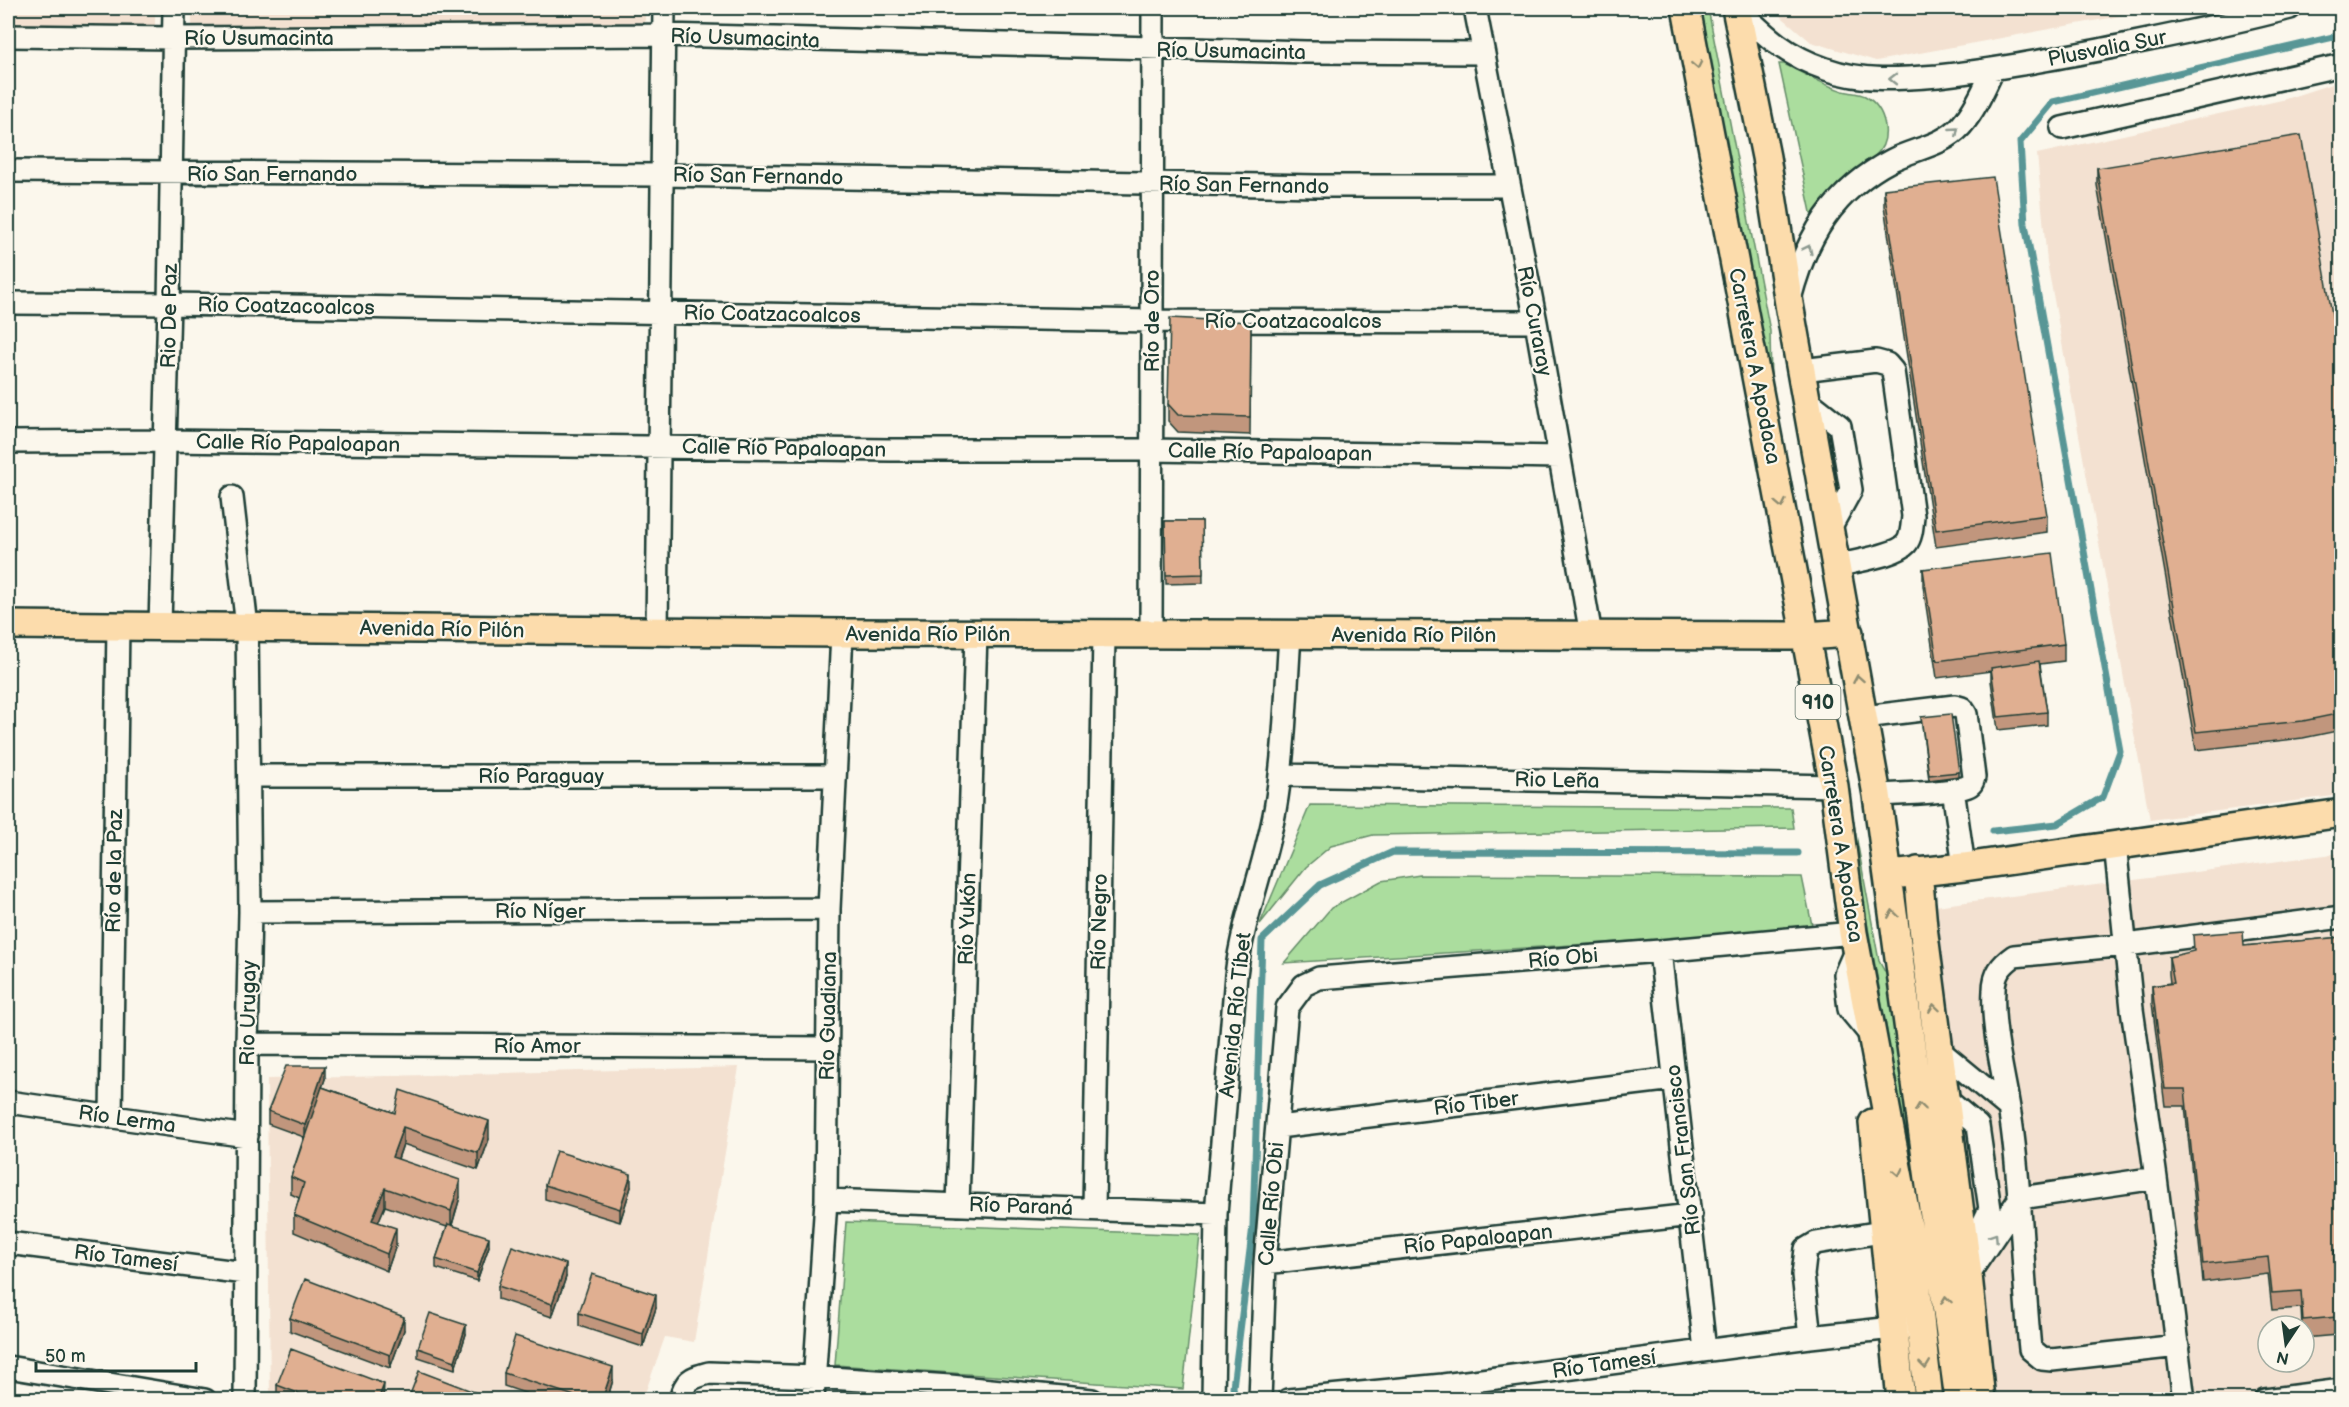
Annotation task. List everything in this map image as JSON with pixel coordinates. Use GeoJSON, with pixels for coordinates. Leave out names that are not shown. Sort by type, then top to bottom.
{"type":"FeatureCollection","features":[{"type":"Feature","properties":{"kind":"main road","name":"Carretera A Apodaca"},"geometry":{"type":"LineString","coordinates":[[1686,8],[1833,786],[1855,941],[1874,1042],[1896,1229],[1921,1325],[1929,1400]]}},
{"type":"Feature","properties":{"kind":"main road","name":"Carretera A Apodaca"},"geometry":{"type":"LineString","coordinates":[[1737,8],[1766,157],[1789,304],[1877,795],[1959,1400]]}},
{"type":"Feature","properties":{"kind":"main road","name":"Avenida Río Pilón"},"geometry":{"type":"LineString","coordinates":[[8,624],[657,632],[1290,636],[1806,636],[1849,633]]}},
{"type":"Feature","properties":{"kind":"main road"},"geometry":{"type":"LineString","coordinates":[[1887,877],[2342,813]]}},
{"type":"Feature","properties":{"kind":"main road"},"geometry":{"type":"LineString","coordinates":[[1918,871],[1980,1387]]}},
{"type":"Feature","properties":{"kind":"main road"},"geometry":{"type":"LineString","coordinates":[[1896,1229],[1893,1328],[1900,1400]]}},
{"type":"Feature","properties":{"kind":"street","name":"Rio De Paz"},"geometry":{"type":"LineString","coordinates":[[160,625],[166,441],[174,8]]}},
{"type":"Feature","properties":{"kind":"street"},"geometry":{"type":"LineString","coordinates":[[657,632],[664,8]]}},
{"type":"Feature","properties":{"kind":"street","name":"Río de Oro"},"geometry":{"type":"LineString","coordinates":[[1151,635],[1153,8]]}},
{"type":"Feature","properties":{"kind":"street","name":"Río Curaray"},"geometry":{"type":"LineString","coordinates":[[1475,8],[1536,322],[1591,635]]}},
{"type":"Feature","properties":{"kind":"street","name":"Plusvalia Sur"},"geometry":{"type":"LineString","coordinates":[[1737,8],[1766,37],[1795,55],[1827,69],[1864,78],[1896,79],[1993,70],[2236,22],[2290,8]]}},
{"type":"Feature","properties":{"kind":"street","name":"Río Usumacinta"},"geometry":{"type":"LineString","coordinates":[[8,36],[173,39],[664,35],[1152,49],[1482,52]]}},
{"type":"Feature","properties":{"kind":"street"},"geometry":{"type":"LineString","coordinates":[[2062,128],[2342,65]]}},
{"type":"Feature","properties":{"kind":"street"},"geometry":{"type":"LineString","coordinates":[[1789,304],[1798,270],[1811,241],[1833,205],[1850,187],[1892,160],[1948,137],[1961,126],[1993,70]]}},
{"type":"Feature","properties":{"kind":"street","name":"Río San Fernando"},"geometry":{"type":"LineString","coordinates":[[8,171],[662,175],[1152,184],[1508,186]]}},
{"type":"Feature","properties":{"kind":"street","name":"Río Coatzacoalcos"},"geometry":{"type":"LineString","coordinates":[[8,303],[1153,321],[1536,322]]}},
{"type":"Feature","properties":{"kind":"street"},"geometry":{"type":"LineString","coordinates":[[1802,370],[1876,361],[1887,364],[1893,371],[1914,516],[1912,531],[1906,543],[1897,550],[1837,566]]}},
{"type":"Feature","properties":{"kind":"street","name":"Calle Río Papaloapan"},"geometry":{"type":"LineString","coordinates":[[8,442],[166,441],[1152,450],[1560,457]]}},
{"type":"Feature","properties":{"kind":"street","name":"Rio Urugay"},"geometry":{"type":"LineString","coordinates":[[232,497],[248,627],[250,912],[244,1273],[245,1400]]}},
{"type":"Feature","properties":{"kind":"street","name":"Río de la Paz"},"geometry":{"type":"LineString","coordinates":[[111,1117],[118,625]]}},
{"type":"Feature","properties":{"kind":"street","name":"Río Guadiana"},"geometry":{"type":"LineString","coordinates":[[813,1400],[826,1200],[830,909],[842,633]]}},
{"type":"Feature","properties":{"kind":"street","name":"Río Yukón"},"geometry":{"type":"LineString","coordinates":[[957,1204],[976,634]]}},
{"type":"Feature","properties":{"kind":"street","name":"Río Negro"},"geometry":{"type":"LineString","coordinates":[[1094,1209],[1104,635]]}},
{"type":"Feature","properties":{"kind":"street","name":"Avenida Río Tíbet"},"geometry":{"type":"LineString","coordinates":[[1213,1400],[1216,1214],[1241,942],[1275,812],[1281,774],[1290,636]]}},
{"type":"Feature","properties":{"kind":"street"},"geometry":{"type":"LineString","coordinates":[[1864,717],[1955,706],[1962,708],[1966,714],[1973,783],[1953,789],[1877,795]]}},
{"type":"Feature","properties":{"kind":"street","name":"Rio Leña"},"geometry":{"type":"LineString","coordinates":[[1281,774],[1833,786]]}},
{"type":"Feature","properties":{"kind":"street","name":"Río Paraguay"},"geometry":{"type":"LineString","coordinates":[[249,776],[834,776]]}},
{"type":"Feature","properties":{"kind":"street"},"geometry":{"type":"LineString","coordinates":[[1953,789],[1964,867]]}},
{"type":"Feature","properties":{"kind":"street"},"geometry":{"type":"LineString","coordinates":[[2115,844],[2132,1009],[2184,1400]]}},
{"type":"Feature","properties":{"kind":"street","name":"Río Níger"},"geometry":{"type":"LineString","coordinates":[[250,912],[830,909]]}},
{"type":"Feature","properties":{"kind":"street"},"geometry":{"type":"LineString","coordinates":[[2178,1347],[2052,1360],[2042,1359],[2030,1349],[2020,1198],[2013,1132],[1996,1028],[1995,977],[2000,967],[2014,956],[2126,945],[2342,917]]}},
{"type":"Feature","properties":{"kind":"street","name":"Río Obi"},"geometry":{"type":"LineString","coordinates":[[1287,1008],[1304,985],[1319,978],[1660,951],[1855,941]]}},
{"type":"Feature","properties":{"kind":"street","name":"Río San Francisco"},"geometry":{"type":"LineString","coordinates":[[1660,951],[1705,1350]]}},
{"type":"Feature","properties":{"kind":"street","name":"Calle Río Obi"},"geometry":{"type":"LineString","coordinates":[[1260,1400],[1265,1263],[1287,1008]]}},
{"type":"Feature","properties":{"kind":"street","name":"Río Amor"},"geometry":{"type":"LineString","coordinates":[[247,1044],[828,1048]]}},
{"type":"Feature","properties":{"kind":"street"},"geometry":{"type":"LineString","coordinates":[[1940,1052],[2008,1107]]}},
{"type":"Feature","properties":{"kind":"street","name":"Río Tiber"},"geometry":{"type":"LineString","coordinates":[[1278,1127],[1674,1079]]}},
{"type":"Feature","properties":{"kind":"street","name":"Río Lerma"},"geometry":{"type":"LineString","coordinates":[[8,1101],[247,1136]]}},
{"type":"Feature","properties":{"kind":"street"},"geometry":{"type":"LineString","coordinates":[[1967,1267],[2020,1198],[2156,1178]]}},
{"type":"Feature","properties":{"kind":"street","name":"Río Paraná"},"geometry":{"type":"LineString","coordinates":[[826,1200],[1216,1214]]}},
{"type":"Feature","properties":{"kind":"street","name":"Río Papaloapan"},"geometry":{"type":"LineString","coordinates":[[1265,1263],[1691,1215]]}},
{"type":"Feature","properties":{"kind":"street"},"geometry":{"type":"LineString","coordinates":[[1810,1336],[1803,1275],[1806,1249],[1816,1244],[1896,1229]]}},
{"type":"Feature","properties":{"kind":"street","name":"Río Tamesí"},"geometry":{"type":"LineString","coordinates":[[8,1243],[244,1273]]}},
{"type":"Feature","properties":{"kind":"street","name":"Río Tamesí"},"geometry":{"type":"LineString","coordinates":[[1288,1400],[1444,1392],[1705,1350],[1810,1336],[1921,1325]]}},
{"type":"Feature","properties":{"kind":"street"},"geometry":{"type":"LineString","coordinates":[[8,1367],[205,1400]]}},
{"type":"Feature","properties":{"kind":"street"},"geometry":{"type":"LineString","coordinates":[[680,1400],[685,1384],[693,1377],[709,1373],[814,1377],[950,1393],[1092,1400]]}},
{"type":"Feature","properties":{"kind":"street"},"geometry":{"type":"LineString","coordinates":[[1980,1387],[1990,1383],[1992,1400]]}},
{"type":"Feature","properties":{"kind":"street"},"geometry":{"type":"LineString","coordinates":[[2265,1400],[2342,1390]]}},
{"type":"Feature","properties":{"kind":"shaded area"},"geometry":{"type":"Polygon","coordinates":[[[8,8],[155,8],[155,29],[8,28],[8,8]]]}},
{"type":"Feature","properties":{"kind":"shaded area"},"geometry":{"type":"Polygon","coordinates":[[[192,8],[645,8],[645,28],[192,26],[192,8]]]}},
{"type":"Feature","properties":{"kind":"shaded area"},"geometry":{"type":"Polygon","coordinates":[[[1771,8],[2164,8],[1876,61],[1811,42],[1771,8]]]}},
{"type":"Feature","properties":{"kind":"shaded area"},"geometry":{"type":"Polygon","coordinates":[[[2341,81],[2341,795],[2150,820],[2047,262],[2037,154],[2282,100],[2341,81]]]}},
{"type":"Feature","properties":{"kind":"shaded area"},"geometry":{"type":"Polygon","coordinates":[[[2341,853],[2341,1399],[1985,1399],[1920,908],[2341,853]]]}},
{"type":"Feature","properties":{"kind":"shaded area"},"geometry":{"type":"Polygon","coordinates":[[[739,1067],[694,1342],[665,1337],[643,1399],[270,1399],[267,1079],[739,1067]]]}},
{"type":"Feature","properties":{"kind":"green space"},"geometry":{"type":"Polygon","coordinates":[[[1694,8],[1708,8],[1770,331],[1771,386],[1694,8]]]}},
{"type":"Feature","properties":{"kind":"green space"},"geometry":{"type":"Polygon","coordinates":[[[1779,64],[1784,64],[1843,91],[1865,96],[1878,108],[1885,124],[1881,149],[1842,182],[1812,217],[1779,64]]]}},
{"type":"Feature","properties":{"kind":"green space"},"geometry":{"type":"Polygon","coordinates":[[[1828,682],[1879,961],[1892,985],[1947,1399],[1944,1399],[1927,1278],[1913,1231],[1887,1031],[1824,688],[1825,683],[1828,682]]]}},
{"type":"Feature","properties":{"kind":"green space"},"geometry":{"type":"Polygon","coordinates":[[[1310,805],[1791,808],[1794,828],[1373,835],[1331,846],[1306,867],[1260,924],[1310,805]]]}},
{"type":"Feature","properties":{"kind":"green space"},"geometry":{"type":"Polygon","coordinates":[[[1420,875],[1802,877],[1813,930],[1284,963],[1331,908],[1381,881],[1420,875]]]}},
{"type":"Feature","properties":{"kind":"green space"},"geometry":{"type":"Polygon","coordinates":[[[846,1222],[1200,1235],[1183,1389],[835,1365],[846,1222]]]}},
{"type":"Feature","properties":{"kind":"building"},"geometry":{"type":"Polygon","coordinates":[[[2301,135],[2342,372],[2342,713],[2303,721],[2196,732],[2097,168],[2301,135]]]}},
{"type":"Feature","properties":{"kind":"building"},"geometry":{"type":"Polygon","coordinates":[[[1993,177],[2047,515],[1936,530],[1884,189],[1993,177]]]}},
{"type":"Feature","properties":{"kind":"building"},"geometry":{"type":"Polygon","coordinates":[[[1170,318],[1251,322],[1250,417],[1178,415],[1168,404],[1170,318]]]}},
{"type":"Feature","properties":{"kind":"building"},"geometry":{"type":"Polygon","coordinates":[[[1165,521],[1202,521],[1203,574],[1166,575],[1165,521]]]}},
{"type":"Feature","properties":{"kind":"building"},"geometry":{"type":"Polygon","coordinates":[[[2052,553],[2064,644],[1937,661],[1923,569],[2052,553]]]}},
{"type":"Feature","properties":{"kind":"building"},"geometry":{"type":"Polygon","coordinates":[[[2039,661],[2047,712],[1998,717],[1991,668],[2039,661]]]}},
{"type":"Feature","properties":{"kind":"building"},"geometry":{"type":"Polygon","coordinates":[[[1951,714],[1959,772],[1929,775],[1921,717],[1951,714]]]}},
{"type":"Feature","properties":{"kind":"building"},"geometry":{"type":"Polygon","coordinates":[[[2243,931],[2244,946],[2342,937],[2342,1250],[2334,1251],[2337,1317],[2316,1319],[2316,1314],[2303,1314],[2301,1291],[2272,1293],[2268,1257],[2203,1264],[2185,1089],[2165,1089],[2152,986],[2174,983],[2169,957],[2194,951],[2193,935],[2243,931]]]}},
{"type":"Feature","properties":{"kind":"building"},"geometry":{"type":"Polygon","coordinates":[[[286,1066],[325,1066],[305,1125],[268,1111],[286,1066]]]}},
{"type":"Feature","properties":{"kind":"building"},"geometry":{"type":"Polygon","coordinates":[[[322,1087],[395,1113],[400,1090],[489,1121],[478,1153],[403,1127],[392,1157],[460,1180],[451,1211],[385,1188],[372,1220],[396,1228],[387,1254],[294,1215],[304,1183],[291,1177],[322,1087]]]}},
{"type":"Feature","properties":{"kind":"building"},"geometry":{"type":"Polygon","coordinates":[[[556,1151],[631,1174],[620,1209],[545,1185],[556,1151]]]}},
{"type":"Feature","properties":{"kind":"building"},"geometry":{"type":"Polygon","coordinates":[[[448,1224],[489,1237],[477,1273],[436,1259],[448,1224]]]}},
{"type":"Feature","properties":{"kind":"building"},"geometry":{"type":"Polygon","coordinates":[[[512,1246],[566,1264],[552,1304],[498,1286],[512,1246]]]}},
{"type":"Feature","properties":{"kind":"building"},"geometry":{"type":"Polygon","coordinates":[[[592,1274],[656,1295],[643,1334],[579,1313],[592,1274]]]}},
{"type":"Feature","properties":{"kind":"building"},"geometry":{"type":"Polygon","coordinates":[[[305,1279],[404,1317],[390,1355],[290,1318],[305,1279]]]}},
{"type":"Feature","properties":{"kind":"building"},"geometry":{"type":"Polygon","coordinates":[[[430,1313],[466,1325],[455,1361],[418,1348],[430,1313]]]}},
{"type":"Feature","properties":{"kind":"building"},"geometry":{"type":"Polygon","coordinates":[[[515,1336],[613,1367],[602,1400],[587,1400],[504,1373],[515,1336]]]}},
{"type":"Feature","properties":{"kind":"building"},"geometry":{"type":"Polygon","coordinates":[[[291,1349],[384,1384],[378,1400],[316,1400],[277,1385],[291,1349]]]}},
{"type":"Feature","properties":{"kind":"building"},"geometry":{"type":"Polygon","coordinates":[[[419,1371],[495,1400],[408,1400],[419,1371]]]}},
{"type":"Feature","properties":{"kind":"waterway"},"geometry":{"type":"LineString","coordinates":[[1993,831],[2057,824],[2103,797],[2120,751],[2025,224],[2020,142],[2053,102],[2342,35]]}},
{"type":"Feature","properties":{"kind":"waterway"},"geometry":{"type":"LineString","coordinates":[[1235,1400],[1233,1387],[1253,1226],[1262,940],[1320,885],[1393,852],[1798,853]]}}]}
